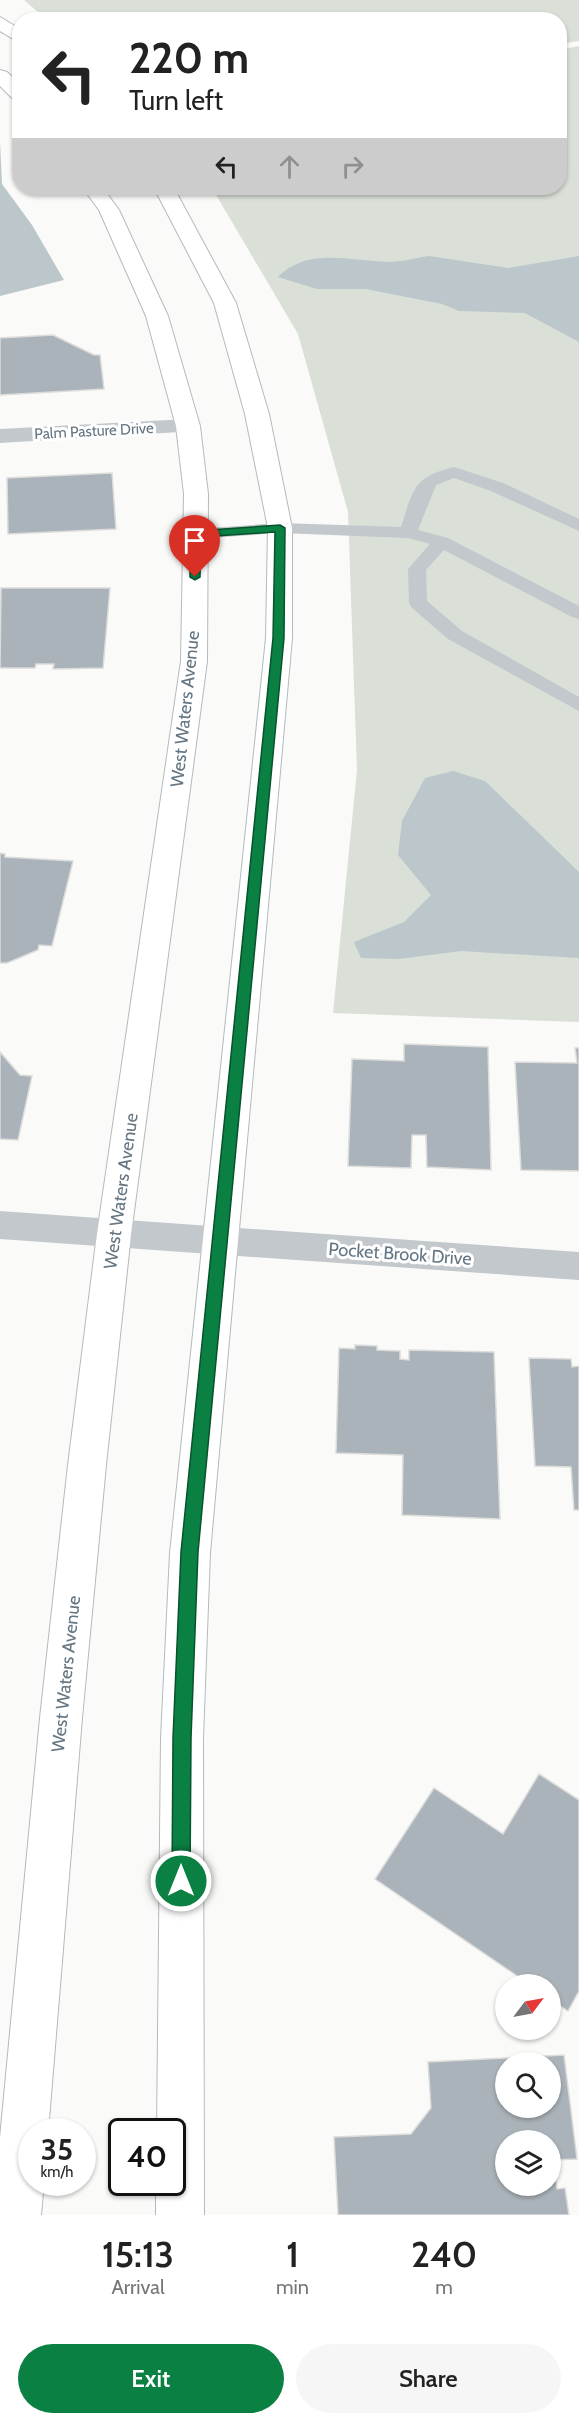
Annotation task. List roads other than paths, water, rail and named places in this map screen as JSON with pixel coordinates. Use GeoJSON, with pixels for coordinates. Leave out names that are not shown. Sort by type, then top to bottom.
{"type":"FeatureCollection","features":[{"type":"Feature","properties":{"kind":"street"},"geometry":{"type":"LineString","coordinates":[[0,22],[12,32]]}},
{"type":"Feature","properties":{"kind":"street"},"geometry":{"type":"LineString","coordinates":[[0,76],[12,87]]}},
{"type":"Feature","properties":{"kind":"street","name":"West Waters Avenue"},"geometry":{"type":"LineString","coordinates":[[17,2215],[61,1718],[114,1234],[194,662],[196,494],[188,426],[157,315],[109,210],[98,195]]}},
{"type":"Feature","properties":{"kind":"street"},"geometry":{"type":"LineString","coordinates":[[168,195],[225,303],[257,414],[280,528],[279,638],[188,1587],[182,1738],[180,2215]]}},
{"type":"Feature","properties":{"kind":"street","name":"Palm Pasture Drive"},"geometry":{"type":"LineString","coordinates":[[0,436],[188,426]]}},
{"type":"Feature","properties":{"kind":"street","name":"Pocket Brook Drive"},"geometry":{"type":"LineString","coordinates":[[0,1225],[579,1266]]}},
{"type":"Feature","properties":{"kind":"lane"},"geometry":{"type":"LineString","coordinates":[[408,534],[421,494],[429,481],[454,472],[497,487],[579,526]]}},
{"type":"Feature","properties":{"kind":"lane"},"geometry":{"type":"LineString","coordinates":[[195,534],[280,528],[408,534],[442,542],[579,613]]}},
{"type":"Feature","properties":{"kind":"lane"},"geometry":{"type":"LineString","coordinates":[[442,542],[417,568],[418,603],[455,635],[579,705]]}}]}
